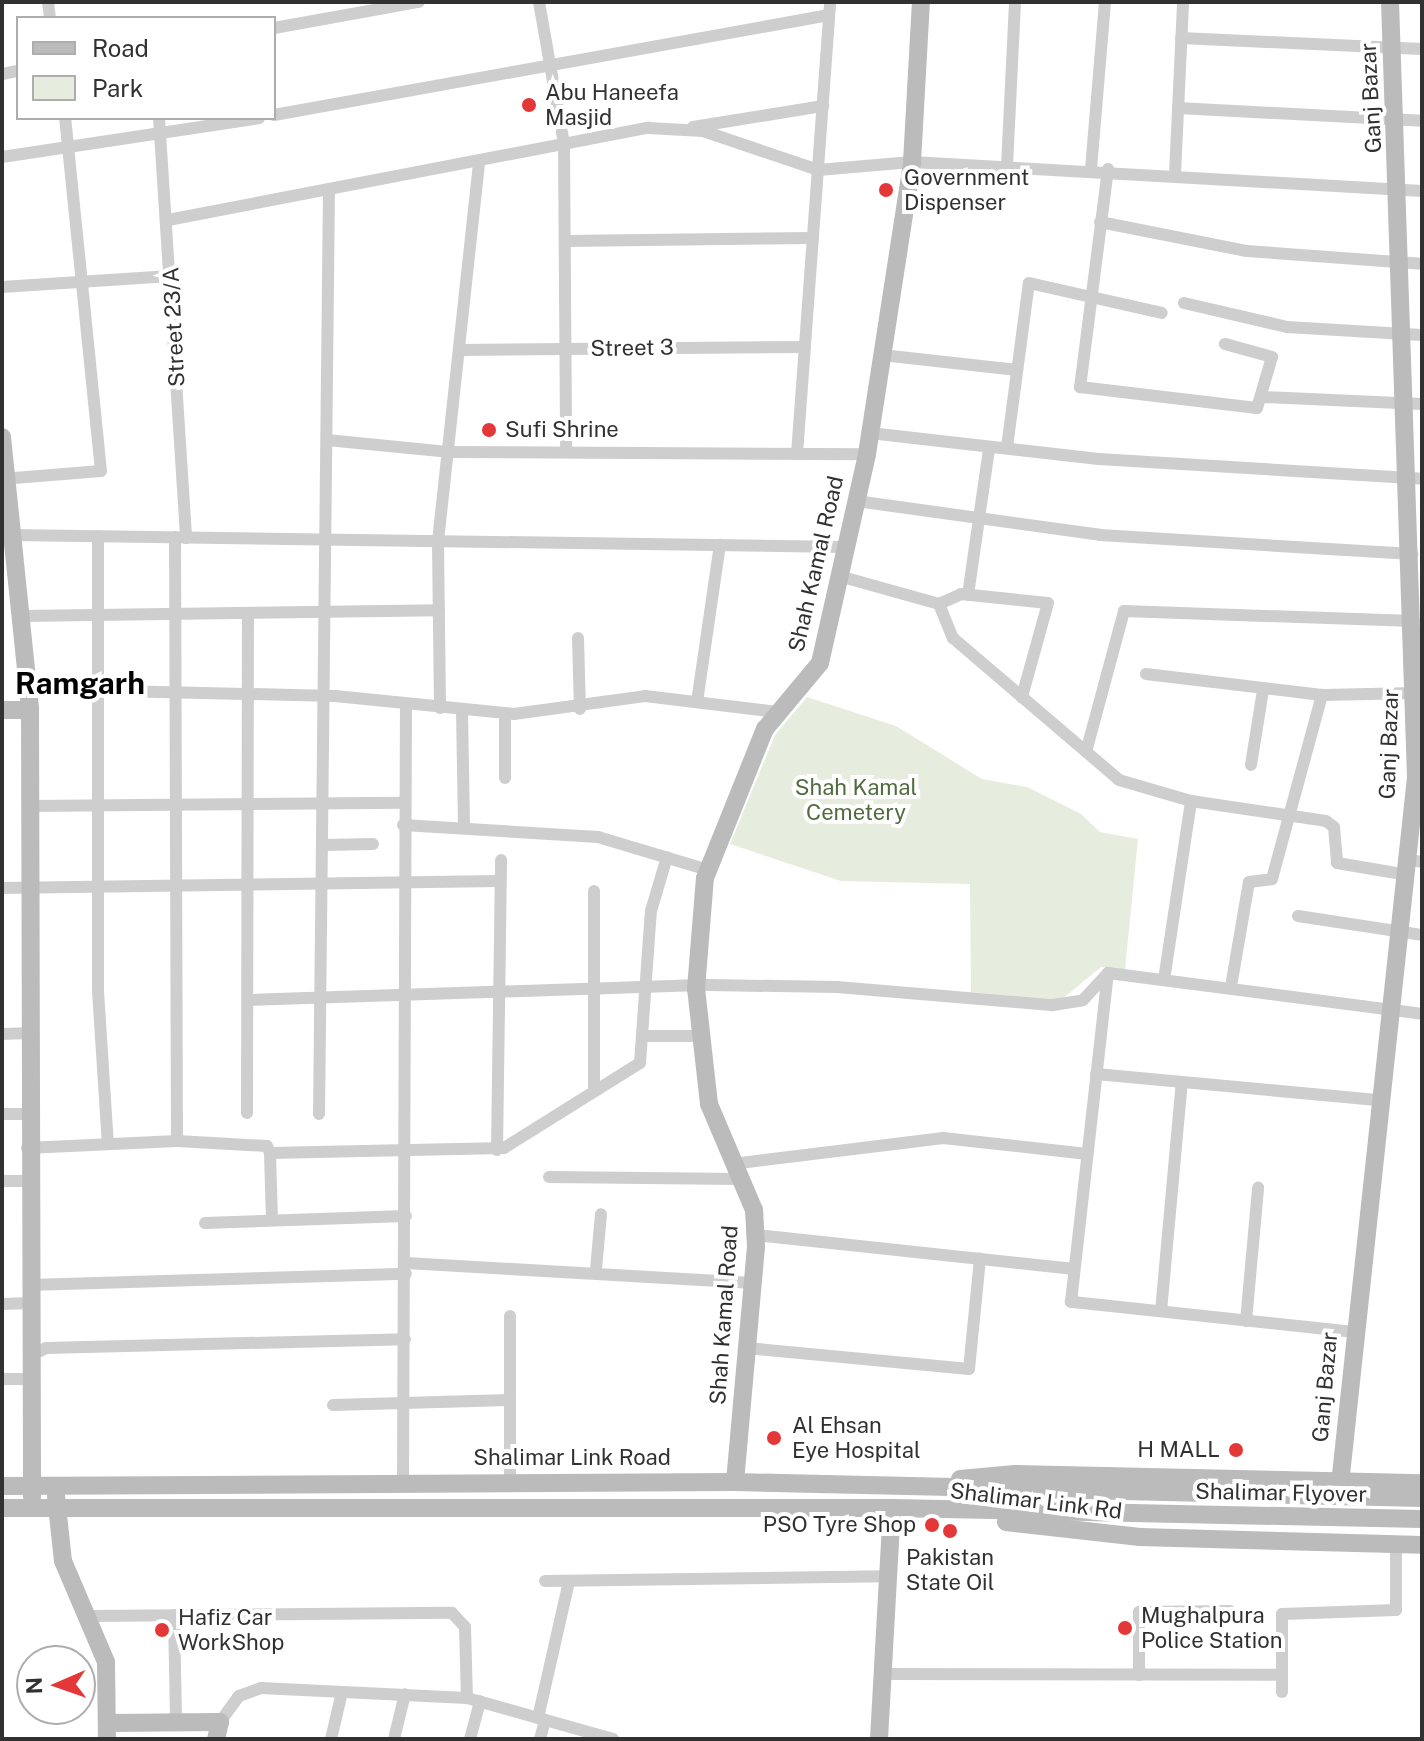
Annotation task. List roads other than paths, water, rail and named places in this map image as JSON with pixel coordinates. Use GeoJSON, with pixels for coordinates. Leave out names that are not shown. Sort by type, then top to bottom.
{"type":"FeatureCollection","features":[{"type":"Feature","properties":{"kind":"street"},"geometry":{"type":"LineString","coordinates":[[276,28],[419,2]]}},
{"type":"Feature","properties":{"kind":"street"},"geometry":{"type":"LineString","coordinates":[[539,2],[564,144],[566,452]]}},
{"type":"Feature","properties":{"kind":"street","name":"Shah Kamal Road"},"geometry":{"type":"LineString","coordinates":[[735,1482],[756,1235],[736,1171],[709,1104],[699,1036],[696,989],[708,870],[778,712],[820,663],[867,454],[912,162],[921,2]]}},
{"type":"Feature","properties":{"kind":"street"},"geometry":{"type":"LineString","coordinates":[[1007,166],[1015,2]]}},
{"type":"Feature","properties":{"kind":"street"},"geometry":{"type":"LineString","coordinates":[[1091,169],[1105,2]]}},
{"type":"Feature","properties":{"kind":"street"},"geometry":{"type":"LineString","coordinates":[[1175,174],[1183,2]]}},
{"type":"Feature","properties":{"kind":"street","name":"Ganj Bazar"},"geometry":{"type":"LineString","coordinates":[[1340,1484],[1386,1008],[1395,931],[1409,865],[1418,797],[1419,740],[1415,693],[1418,672],[1414,621],[1418,599],[1412,554],[1416,479],[1413,334],[1402,263],[1390,2]]}},
{"type":"Feature","properties":{"kind":"street"},"geometry":{"type":"LineString","coordinates":[[276,115],[550,65],[830,8],[797,454]]}},
{"type":"Feature","properties":{"kind":"street"},"geometry":{"type":"LineString","coordinates":[[1181,38],[1422,49]]}},
{"type":"Feature","properties":{"kind":"street"},"geometry":{"type":"LineString","coordinates":[[168,220],[564,144],[823,106]]}},
{"type":"Feature","properties":{"kind":"street"},"geometry":{"type":"LineString","coordinates":[[1178,108],[1422,121]]}},
{"type":"Feature","properties":{"kind":"street"},"geometry":{"type":"LineString","coordinates":[[4,479],[101,471],[65,120]]}},
{"type":"Feature","properties":{"kind":"street","name":"Street 23/A"},"geometry":{"type":"LineString","coordinates":[[159,120],[171,276],[181,538],[176,614],[177,1141]]}},
{"type":"Feature","properties":{"kind":"street"},"geometry":{"type":"LineString","coordinates":[[2,157],[158,136],[248,120]]}},
{"type":"Feature","properties":{"kind":"street"},"geometry":{"type":"LineString","coordinates":[[686,128],[818,170],[912,162],[1108,169],[1422,191]]}},
{"type":"Feature","properties":{"kind":"street"},"geometry":{"type":"LineString","coordinates":[[440,708],[438,541],[479,161]]}},
{"type":"Feature","properties":{"kind":"street"},"geometry":{"type":"LineString","coordinates":[[1108,169],[1080,387],[1257,408],[1272,357],[1225,344]]}},
{"type":"Feature","properties":{"kind":"street"},"geometry":{"type":"LineString","coordinates":[[319,1114],[326,804],[329,189]]}},
{"type":"Feature","properties":{"kind":"street"},"geometry":{"type":"LineString","coordinates":[[1100,222],[1247,251],[1422,264]]}},
{"type":"Feature","properties":{"kind":"street"},"geometry":{"type":"LineString","coordinates":[[565,241],[813,238]]}},
{"type":"Feature","properties":{"kind":"street"},"geometry":{"type":"LineString","coordinates":[[2,287],[171,276]]}},
{"type":"Feature","properties":{"kind":"street"},"geometry":{"type":"LineString","coordinates":[[1007,447],[1029,283],[1162,313]]}},
{"type":"Feature","properties":{"kind":"street"},"geometry":{"type":"LineString","coordinates":[[1184,303],[1287,327],[1413,334]]}},
{"type":"Feature","properties":{"kind":"street","name":"Street 3"},"geometry":{"type":"LineString","coordinates":[[460,350],[805,347]]}},
{"type":"Feature","properties":{"kind":"street"},"geometry":{"type":"LineString","coordinates":[[882,355],[1017,370]]}},
{"type":"Feature","properties":{"kind":"street"},"geometry":{"type":"LineString","coordinates":[[1262,397],[1415,403]]}},
{"type":"Feature","properties":{"kind":"street"},"geometry":{"type":"LineString","coordinates":[[870,433],[989,449],[1007,447],[1416,479]]}},
{"type":"Feature","properties":{"kind":"street"},"geometry":{"type":"LineString","coordinates":[[2,437],[12,535],[9,574],[21,616],[30,710],[26,1114],[32,1508]]}},
{"type":"Feature","properties":{"kind":"street"},"geometry":{"type":"LineString","coordinates":[[327,440],[450,452],[867,454]]}},
{"type":"Feature","properties":{"kind":"street"},"geometry":{"type":"LineString","coordinates":[[968,595],[989,449]]}},
{"type":"Feature","properties":{"kind":"street"},"geometry":{"type":"LineString","coordinates":[[856,501],[978,515],[1100,535],[1412,554]]}},
{"type":"Feature","properties":{"kind":"street"},"geometry":{"type":"LineString","coordinates":[[12,535],[846,547]]}},
{"type":"Feature","properties":{"kind":"street"},"geometry":{"type":"LineString","coordinates":[[98,536],[101,805],[98,991],[108,1144]]}},
{"type":"Feature","properties":{"kind":"street"},"geometry":{"type":"LineString","coordinates":[[697,702],[720,545]]}},
{"type":"Feature","properties":{"kind":"street"},"geometry":{"type":"LineString","coordinates":[[839,576],[939,604],[968,595],[1048,603],[1022,697]]}},
{"type":"Feature","properties":{"kind":"street"},"geometry":{"type":"LineString","coordinates":[[939,604],[953,638],[1119,780],[1191,801],[1332,823],[1337,863],[1409,865]]}},
{"type":"Feature","properties":{"kind":"street"},"geometry":{"type":"LineString","coordinates":[[21,616],[439,610]]}},
{"type":"Feature","properties":{"kind":"street"},"geometry":{"type":"LineString","coordinates":[[1086,752],[1124,611],[1414,621]]}},
{"type":"Feature","properties":{"kind":"street"},"geometry":{"type":"LineString","coordinates":[[247,1113],[251,885],[248,613]]}},
{"type":"Feature","properties":{"kind":"street"},"geometry":{"type":"LineString","coordinates":[[578,638],[580,709]]}},
{"type":"Feature","properties":{"kind":"street"},"geometry":{"type":"LineString","coordinates":[[1146,674],[1322,695],[1415,693]]}},
{"type":"Feature","properties":{"kind":"street"},"geometry":{"type":"LineString","coordinates":[[29,689],[326,696],[505,714],[580,709],[645,696],[778,712]]}},
{"type":"Feature","properties":{"kind":"street"},"geometry":{"type":"LineString","coordinates":[[1251,765],[1263,690]]}},
{"type":"Feature","properties":{"kind":"street"},"geometry":{"type":"LineString","coordinates":[[1232,981],[1249,882],[1272,879],[1322,695]]}},
{"type":"Feature","properties":{"kind":"street"},"geometry":{"type":"LineString","coordinates":[[403,1482],[407,1146],[403,825],[406,704]]}},
{"type":"Feature","properties":{"kind":"street"},"geometry":{"type":"LineString","coordinates":[[2,710],[30,710]]}},
{"type":"Feature","properties":{"kind":"street"},"geometry":{"type":"LineString","coordinates":[[462,711],[464,828]]}},
{"type":"Feature","properties":{"kind":"street"},"geometry":{"type":"LineString","coordinates":[[505,714],[505,778]]}},
{"type":"Feature","properties":{"kind":"street"},"geometry":{"type":"LineString","coordinates":[[1164,980],[1191,801]]}},
{"type":"Feature","properties":{"kind":"street"},"geometry":{"type":"LineString","coordinates":[[29,806],[404,803]]}},
{"type":"Feature","properties":{"kind":"street"},"geometry":{"type":"LineString","coordinates":[[403,825],[598,837],[708,870]]}},
{"type":"Feature","properties":{"kind":"street"},"geometry":{"type":"LineString","coordinates":[[325,845],[373,844]]}},
{"type":"Feature","properties":{"kind":"street"},"geometry":{"type":"LineString","coordinates":[[270,1153],[407,1146],[497,1150],[636,1068],[650,992],[651,911],[667,857]]}},
{"type":"Feature","properties":{"kind":"street"},"geometry":{"type":"LineString","coordinates":[[497,1150],[496,994],[501,860]]}},
{"type":"Feature","properties":{"kind":"street"},"geometry":{"type":"LineString","coordinates":[[2,888],[500,881]]}},
{"type":"Feature","properties":{"kind":"street"},"geometry":{"type":"LineString","coordinates":[[594,891],[594,1090]]}},
{"type":"Feature","properties":{"kind":"street"},"geometry":{"type":"LineString","coordinates":[[1298,916],[1422,935]]}},
{"type":"Feature","properties":{"kind":"street"},"geometry":{"type":"LineString","coordinates":[[1108,973],[1422,1014]]}},
{"type":"Feature","properties":{"kind":"street"},"geometry":{"type":"LineString","coordinates":[[249,1000],[837,987],[1053,1005],[1083,1000],[1108,973]]}},
{"type":"Feature","properties":{"kind":"street"},"geometry":{"type":"LineString","coordinates":[[1108,973],[1071,1302],[1354,1332]]}},
{"type":"Feature","properties":{"kind":"street"},"geometry":{"type":"LineString","coordinates":[[2,1034],[27,1033]]}},
{"type":"Feature","properties":{"kind":"street"},"geometry":{"type":"LineString","coordinates":[[644,1036],[699,1036]]}},
{"type":"Feature","properties":{"kind":"street"},"geometry":{"type":"LineString","coordinates":[[1096,1074],[1377,1100]]}},
{"type":"Feature","properties":{"kind":"street"},"geometry":{"type":"LineString","coordinates":[[1161,1311],[1182,1082]]}},
{"type":"Feature","properties":{"kind":"street"},"geometry":{"type":"LineString","coordinates":[[2,1114],[26,1114]]}},
{"type":"Feature","properties":{"kind":"street"},"geometry":{"type":"LineString","coordinates":[[549,1177],[736,1171],[943,1138],[1087,1154]]}},
{"type":"Feature","properties":{"kind":"street"},"geometry":{"type":"LineString","coordinates":[[27,1148],[177,1141],[267,1146],[270,1153],[272,1220]]}},
{"type":"Feature","properties":{"kind":"street"},"geometry":{"type":"LineString","coordinates":[[2,1181],[28,1181]]}},
{"type":"Feature","properties":{"kind":"street"},"geometry":{"type":"LineString","coordinates":[[1246,1321],[1258,1188]]}},
{"type":"Feature","properties":{"kind":"street"},"geometry":{"type":"LineString","coordinates":[[596,1269],[601,1214]]}},
{"type":"Feature","properties":{"kind":"street"},"geometry":{"type":"LineString","coordinates":[[205,1223],[406,1216]]}},
{"type":"Feature","properties":{"kind":"street"},"geometry":{"type":"LineString","coordinates":[[756,1235],[1074,1269]]}},
{"type":"Feature","properties":{"kind":"street"},"geometry":{"type":"LineString","coordinates":[[747,1348],[969,1369],[980,1259]]}},
{"type":"Feature","properties":{"kind":"street"},"geometry":{"type":"LineString","coordinates":[[2,1304],[29,1294],[406,1269],[596,1269],[753,1283]]}},
{"type":"Feature","properties":{"kind":"street"},"geometry":{"type":"LineString","coordinates":[[510,1316],[510,1482]]}},
{"type":"Feature","properties":{"kind":"street"},"geometry":{"type":"LineString","coordinates":[[29,1356],[46,1348],[405,1339]]}},
{"type":"Feature","properties":{"kind":"street"},"geometry":{"type":"LineString","coordinates":[[2,1379],[29,1379]]}},
{"type":"Feature","properties":{"kind":"street"},"geometry":{"type":"LineString","coordinates":[[333,1405],[509,1400]]}},
{"type":"Feature","properties":{"kind":"street","name":"Shalimar Link Rd"},"geometry":{"type":"LineString","coordinates":[[893,1486],[1015,1474],[1340,1484],[1422,1483]]}},
{"type":"Feature","properties":{"kind":"street","name":"Shalimar Link Road"},"geometry":{"type":"LineString","coordinates":[[2,1486],[735,1482],[1143,1495]]}},
{"type":"Feature","properties":{"kind":"street"},"geometry":{"type":"LineString","coordinates":[[55,1485],[63,1561],[92,1616],[106,1662],[108,1731],[176,1723],[218,1730],[239,1696],[261,1688],[474,1700],[613,1739]]}},
{"type":"Feature","properties":{"kind":"street","name":"Shalimar Flyover"},"geometry":{"type":"LineString","coordinates":[[1143,1495],[1422,1498]]}},
{"type":"Feature","properties":{"kind":"street"},"geometry":{"type":"LineString","coordinates":[[2,1508],[892,1508],[879,1739]]}},
{"type":"Feature","properties":{"kind":"street","name":"Shalimar Link Rd"},"geometry":{"type":"LineString","coordinates":[[892,1508],[1140,1515]]}},
{"type":"Feature","properties":{"kind":"street","name":"Shalimar Link Rd"},"geometry":{"type":"LineString","coordinates":[[892,1508],[1140,1537],[1422,1545]]}},
{"type":"Feature","properties":{"kind":"street","name":"Shalimar Flyover"},"geometry":{"type":"LineString","coordinates":[[1140,1515],[1422,1519]]}},
{"type":"Feature","properties":{"kind":"street"},"geometry":{"type":"LineString","coordinates":[[1282,1692],[1282,1614],[1396,1610],[1396,1545]]}},
{"type":"Feature","properties":{"kind":"street"},"geometry":{"type":"LineString","coordinates":[[545,1581],[886,1576]]}},
{"type":"Feature","properties":{"kind":"street"},"geometry":{"type":"LineString","coordinates":[[540,1739],[569,1582]]}},
{"type":"Feature","properties":{"kind":"street"},"geometry":{"type":"LineString","coordinates":[[1139,1675],[1139,1612],[1230,1611]]}},
{"type":"Feature","properties":{"kind":"street"},"geometry":{"type":"LineString","coordinates":[[92,1616],[452,1613],[465,1627],[474,1700],[470,1739]]}},
{"type":"Feature","properties":{"kind":"street"},"geometry":{"type":"LineString","coordinates":[[174,1615],[176,1723]]}},
{"type":"Feature","properties":{"kind":"street"},"geometry":{"type":"LineString","coordinates":[[882,1674],[1281,1675]]}},
{"type":"Feature","properties":{"kind":"street"},"geometry":{"type":"LineString","coordinates":[[331,1739],[342,1692]]}},
{"type":"Feature","properties":{"kind":"street"},"geometry":{"type":"LineString","coordinates":[[394,1739],[405,1694]]}},
{"type":"Feature","properties":{"kind":"place","name":"Abu Haneefa Masjid"},"geometry":{"type":"Point","coordinates":[529,105]}},
{"type":"Feature","properties":{"kind":"place","name":"Government Dispenser"},"geometry":{"type":"Point","coordinates":[886,190]}},
{"type":"Feature","properties":{"kind":"place","name":"Sufi Shrine"},"geometry":{"type":"Point","coordinates":[489,430]}},
{"type":"Feature","properties":{"kind":"place","name":"Al Ehsan Eye Hospital"},"geometry":{"type":"Point","coordinates":[774,1438]}},
{"type":"Feature","properties":{"kind":"place","name":"H MALL"},"geometry":{"type":"Point","coordinates":[1236,1450]}},
{"type":"Feature","properties":{"kind":"place","name":"PSO Tyre Shop"},"geometry":{"type":"Point","coordinates":[932,1525]}},
{"type":"Feature","properties":{"kind":"place","name":"Pakistan State Oil"},"geometry":{"type":"Point","coordinates":[950,1531]}},
{"type":"Feature","properties":{"kind":"place","name":"Mughalpura Police Station"},"geometry":{"type":"Point","coordinates":[1125,1628]}},
{"type":"Feature","properties":{"kind":"place","name":"Hafiz Car WorkShop"},"geometry":{"type":"Point","coordinates":[162,1630]}},
{"type":"Feature","properties":{"kind":"district","name":"Ramgarh"},"geometry":{"type":"Point","coordinates":[80,683]}},
{"type":"Feature","properties":{"kind":"park label","name":"Shah Kamal Cemetery"},"geometry":{"type":"Point","coordinates":[856,800]}}]}
